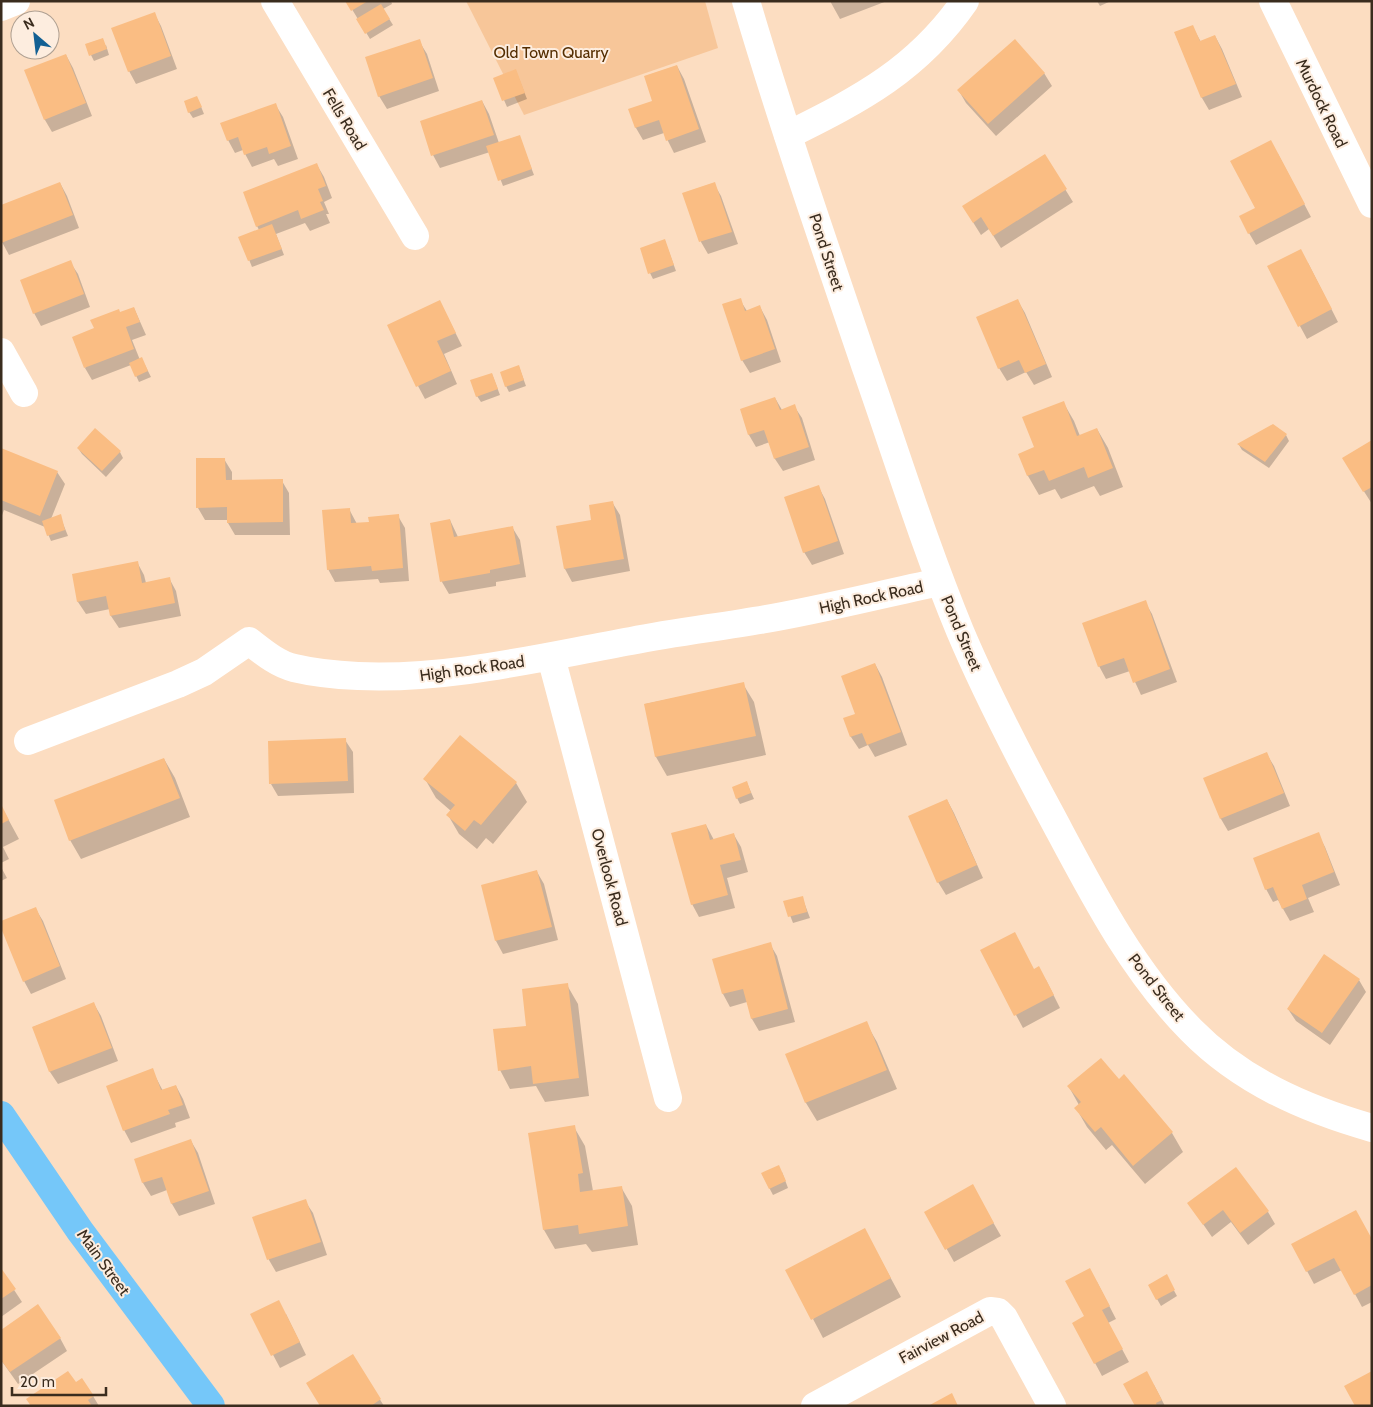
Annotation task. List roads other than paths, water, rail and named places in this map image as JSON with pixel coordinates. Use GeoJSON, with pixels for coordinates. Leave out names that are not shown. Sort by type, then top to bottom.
{"type":"FeatureCollection","features":[{"type":"Feature","properties":{"kind":"main road","name":"Main Street"},"geometry":{"type":"LineString","coordinates":[[1,1115],[80,1231],[211,1406]]}},
{"type":"Feature","properties":{"kind":"street"},"geometry":{"type":"LineString","coordinates":[[1,7],[16,1]]}},
{"type":"Feature","properties":{"kind":"street","name":"Fells Road"},"geometry":{"type":"LineString","coordinates":[[275,1],[415,236]]}},
{"type":"Feature","properties":{"kind":"street","name":"Pond Street"},"geometry":{"type":"LineString","coordinates":[[746,1],[844,303],[940,582],[983,682],[1021,760],[1098,903],[1123,945],[1150,982],[1192,1032],[1241,1072],[1285,1097],[1311,1108],[1372,1128]]}},
{"type":"Feature","properties":{"kind":"street"},"geometry":{"type":"LineString","coordinates":[[788,135],[840,109],[887,81],[936,39],[965,1]]}},
{"type":"Feature","properties":{"kind":"street","name":"Murdock Road"},"geometry":{"type":"LineString","coordinates":[[1273,1],[1372,204]]}},
{"type":"Feature","properties":{"kind":"street"},"geometry":{"type":"LineString","coordinates":[[1,352],[24,393]]}},
{"type":"Feature","properties":{"kind":"street","name":"High Rock Road"},"geometry":{"type":"LineString","coordinates":[[28,741],[178,684],[204,672],[249,642],[272,658],[292,668],[318,673],[347,675],[420,676],[551,657],[632,640],[767,619],[940,582]]}},
{"type":"Feature","properties":{"kind":"street","name":"Overlook Road"},"geometry":{"type":"LineString","coordinates":[[551,657],[668,1098]]}},
{"type":"Feature","properties":{"kind":"street","name":"Fairview Road"},"geometry":{"type":"LineString","coordinates":[[815,1406],[990,1311],[998,1312],[1004,1318],[1052,1406]]}},
{"type":"Feature","properties":{"kind":"park label","name":"Old Town Quarry"},"geometry":{"type":"Point","coordinates":[551,52]}}]}
